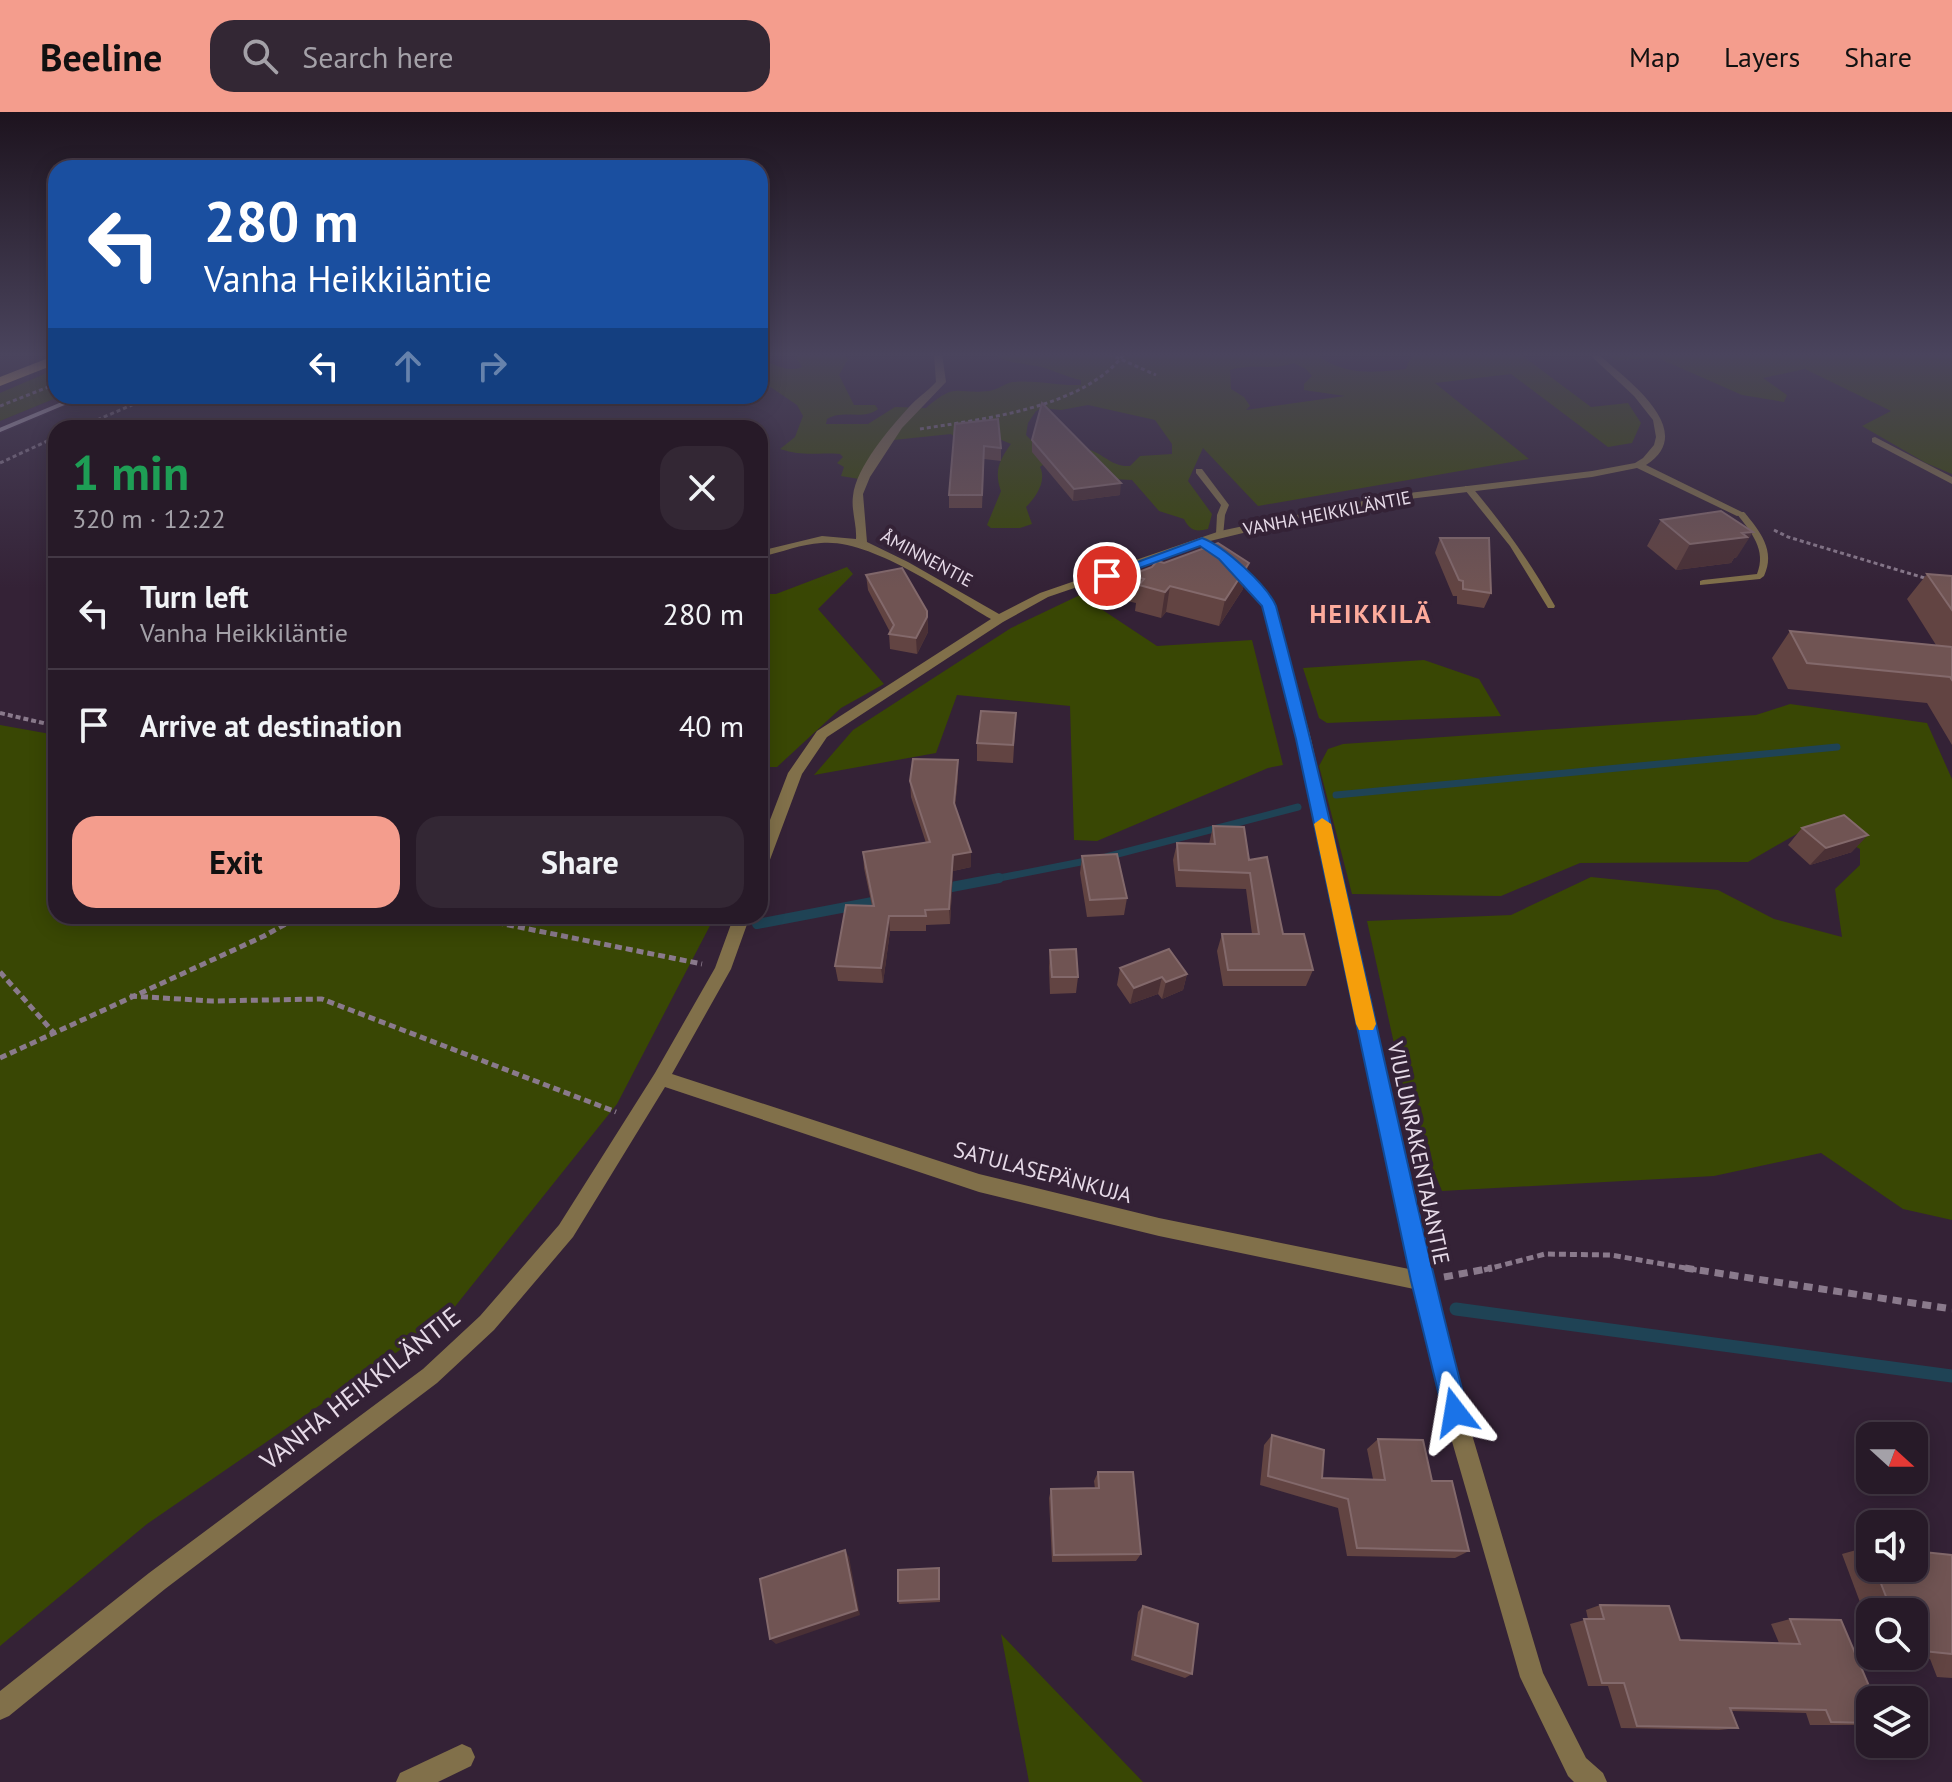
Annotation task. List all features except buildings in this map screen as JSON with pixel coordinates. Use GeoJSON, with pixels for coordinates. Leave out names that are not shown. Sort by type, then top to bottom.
{"type":"FeatureCollection","features":[{"type":"Feature","properties":{"kind":"street"},"geometry":{"type":"LineString","coordinates":[[1660,432],[1659,446],[1638,465],[1741,514]]}},
{"type":"Feature","properties":{"kind":"street","name":"ÅMINNENTIE"},"geometry":{"type":"LineString","coordinates":[[895,433],[860,486],[856,507],[863,536],[861,543],[999,619]]}},
{"type":"Feature","properties":{"kind":"street"},"geometry":{"type":"LineString","coordinates":[[1875,440],[1952,481]]}},
{"type":"Feature","properties":{"kind":"street","name":"VANHA HEIKKILÄNTIE"},"geometry":{"type":"LineString","coordinates":[[768,844],[795,773],[822,734],[999,619],[1044,595],[1220,534],[1317,512],[1638,465]]}},
{"type":"Feature","properties":{"kind":"street"},"geometry":{"type":"LineString","coordinates":[[768,552],[822,539],[861,543]]}},
{"type":"Feature","properties":{"kind":"street","name":"VIULUNRAKENTAJANTIE"},"geometry":{"type":"LineString","coordinates":[[1202,541],[1224,556],[1266,598],[1269,606],[1304,739],[1422,1281],[1462,1438],[1532,1677],[1577,1767],[1594,1782]]}},
{"type":"Feature","properties":{"kind":"street","name":"VANHA HEIKKILÄNTIE"},"geometry":{"type":"LineString","coordinates":[[0,1707],[157,1581],[460,1349],[527,1279],[566,1231],[661,1078],[723,969],[739,924]]}},
{"type":"Feature","properties":{"kind":"street","name":"SATULASEPÄNKUJA"},"geometry":{"type":"LineString","coordinates":[[661,1078],[979,1183],[1159,1227],[1422,1281]]}},
{"type":"Feature","properties":{"kind":"street"},"geometry":{"type":"LineString","coordinates":[[409,1782],[462,1757]]}},
{"type":"Feature","properties":{"kind":"lane"},"geometry":{"type":"LineString","coordinates":[[1199,471],[1225,505],[1220,534]]}},
{"type":"Feature","properties":{"kind":"lane"},"geometry":{"type":"LineString","coordinates":[[1468,488],[1527,561],[1551,606]]}},
{"type":"Feature","properties":{"kind":"lane"},"geometry":{"type":"LineString","coordinates":[[1703,583],[1760,576],[1766,567],[1767,558],[1756,532],[1741,514]]}},
{"type":"Feature","properties":{"kind":"path"},"geometry":{"type":"LineString","coordinates":[[895,433],[902,432]]}},
{"type":"Feature","properties":{"kind":"path"},"geometry":{"type":"LineString","coordinates":[[0,463],[48,441]]}},
{"type":"Feature","properties":{"kind":"path"},"geometry":{"type":"LineString","coordinates":[[1741,514],[1788,537],[1937,581]]}},
{"type":"Feature","properties":{"kind":"path"},"geometry":{"type":"LineString","coordinates":[[0,713],[48,724]]}},
{"type":"Feature","properties":{"kind":"path"},"geometry":{"type":"LineString","coordinates":[[0,1058],[286,924]]}},
{"type":"Feature","properties":{"kind":"path"},"geometry":{"type":"LineString","coordinates":[[503,924],[723,969]]}},
{"type":"Feature","properties":{"kind":"path"},"geometry":{"type":"LineString","coordinates":[[0,972],[54,1033]]}},
{"type":"Feature","properties":{"kind":"path"},"geometry":{"type":"LineString","coordinates":[[130,996],[212,1001],[322,999],[617,1113]]}},
{"type":"Feature","properties":{"kind":"path"},"geometry":{"type":"LineString","coordinates":[[1422,1281],[1486,1270],[1545,1254],[1611,1255],[1767,1283],[1952,1309]]}},
{"type":"Feature","properties":{"kind":"green space"},"geometry":{"type":"Polygon","coordinates":[[[797,432],[966,432],[957,439],[951,434],[884,441],[859,479],[841,476],[844,467],[837,463],[843,457],[840,454],[804,454],[780,449],[797,432]]]}},
{"type":"Feature","properties":{"kind":"green space"},"geometry":{"type":"Polygon","coordinates":[[[1027,432],[1031,440],[1062,451],[1040,467],[1041,483],[1037,494],[1026,507],[1032,524],[1020,528],[991,528],[987,525],[1001,491],[999,466],[1011,444],[990,435],[1027,432]]]}},
{"type":"Feature","properties":{"kind":"green space"},"geometry":{"type":"Polygon","coordinates":[[[1163,432],[1496,432],[1529,459],[1258,506],[1203,448],[1188,481],[1212,514],[1208,529],[1197,530],[1184,519],[1159,511],[1132,480],[1112,479],[1086,449],[1112,462],[1130,466],[1140,456],[1172,454],[1172,444],[1163,432]]]}},
{"type":"Feature","properties":{"kind":"green space"},"geometry":{"type":"Polygon","coordinates":[[[1588,432],[1637,432],[1632,443],[1608,447],[1588,432]]]}},
{"type":"Feature","properties":{"kind":"green space"},"geometry":{"type":"Polygon","coordinates":[[[1872,432],[1952,432],[1952,474],[1926,463],[1872,432]]]}},
{"type":"Feature","properties":{"kind":"green space"},"geometry":{"type":"Polygon","coordinates":[[[847,567],[853,574],[818,609],[884,684],[841,708],[777,767],[768,767],[768,594],[776,594],[847,567]]]}},
{"type":"Feature","properties":{"kind":"green space"},"geometry":{"type":"Polygon","coordinates":[[[1080,595],[1157,646],[1252,640],[1283,765],[1268,768],[1097,841],[1074,840],[1070,706],[957,695],[936,753],[814,775],[853,730],[1011,628],[1080,595]]]}},
{"type":"Feature","properties":{"kind":"green space"},"geometry":{"type":"Polygon","coordinates":[[[1424,660],[1479,679],[1501,716],[1327,723],[1319,718],[1303,668],[1424,660]]]}},
{"type":"Feature","properties":{"kind":"green space"},"geometry":{"type":"Polygon","coordinates":[[[1790,704],[1927,723],[1952,779],[1952,1220],[1903,1209],[1821,1153],[1714,1176],[1442,1191],[1408,1107],[1367,921],[1511,915],[1591,877],[1718,890],[1774,919],[1842,937],[1835,889],[1860,865],[1860,849],[1814,824],[1748,862],[1580,863],[1501,896],[1352,894],[1319,766],[1328,749],[1343,744],[1756,715],[1790,704]]]}},
{"type":"Feature","properties":{"kind":"green space"},"geometry":{"type":"Polygon","coordinates":[[[0,725],[48,734],[48,924],[711,924],[617,1104],[445,1319],[147,1524],[0,1646],[0,725]]]}},
{"type":"Feature","properties":{"kind":"green space"},"geometry":{"type":"Polygon","coordinates":[[[1001,1634],[1143,1782],[1029,1782],[1001,1634]]]}},
{"type":"Feature","properties":{"kind":"waterway"},"geometry":{"type":"LineString","coordinates":[[1336,795],[1837,747]]}},
{"type":"Feature","properties":{"kind":"waterway"},"geometry":{"type":"LineString","coordinates":[[1106,857],[1298,807]]}},
{"type":"Feature","properties":{"kind":"waterway"},"geometry":{"type":"LineString","coordinates":[[989,880],[1091,860]]}},
{"type":"Feature","properties":{"kind":"waterway"},"geometry":{"type":"LineString","coordinates":[[941,889],[999,878]]}},
{"type":"Feature","properties":{"kind":"waterway"},"geometry":{"type":"LineString","coordinates":[[768,922],[883,900]]}},
{"type":"Feature","properties":{"kind":"waterway"},"geometry":{"type":"LineString","coordinates":[[1456,1309],[1952,1376]]}},
{"type":"Feature","properties":{"kind":"slow traffic"},"geometry":{"type":"LineString","coordinates":[[1322,824],[1366,1024]]}},
{"type":"Feature","properties":{"kind":"district","name":"HEIKKILÄ"},"geometry":{"type":"Point","coordinates":[1371,613]}},
{"type":"Feature","properties":{"kind":"route"},"geometry":{"type":"LineString","coordinates":[[1107,576],[1202,541],[1224,556],[1266,598],[1304,739],[1422,1281],[1455,1412]]}}]}
